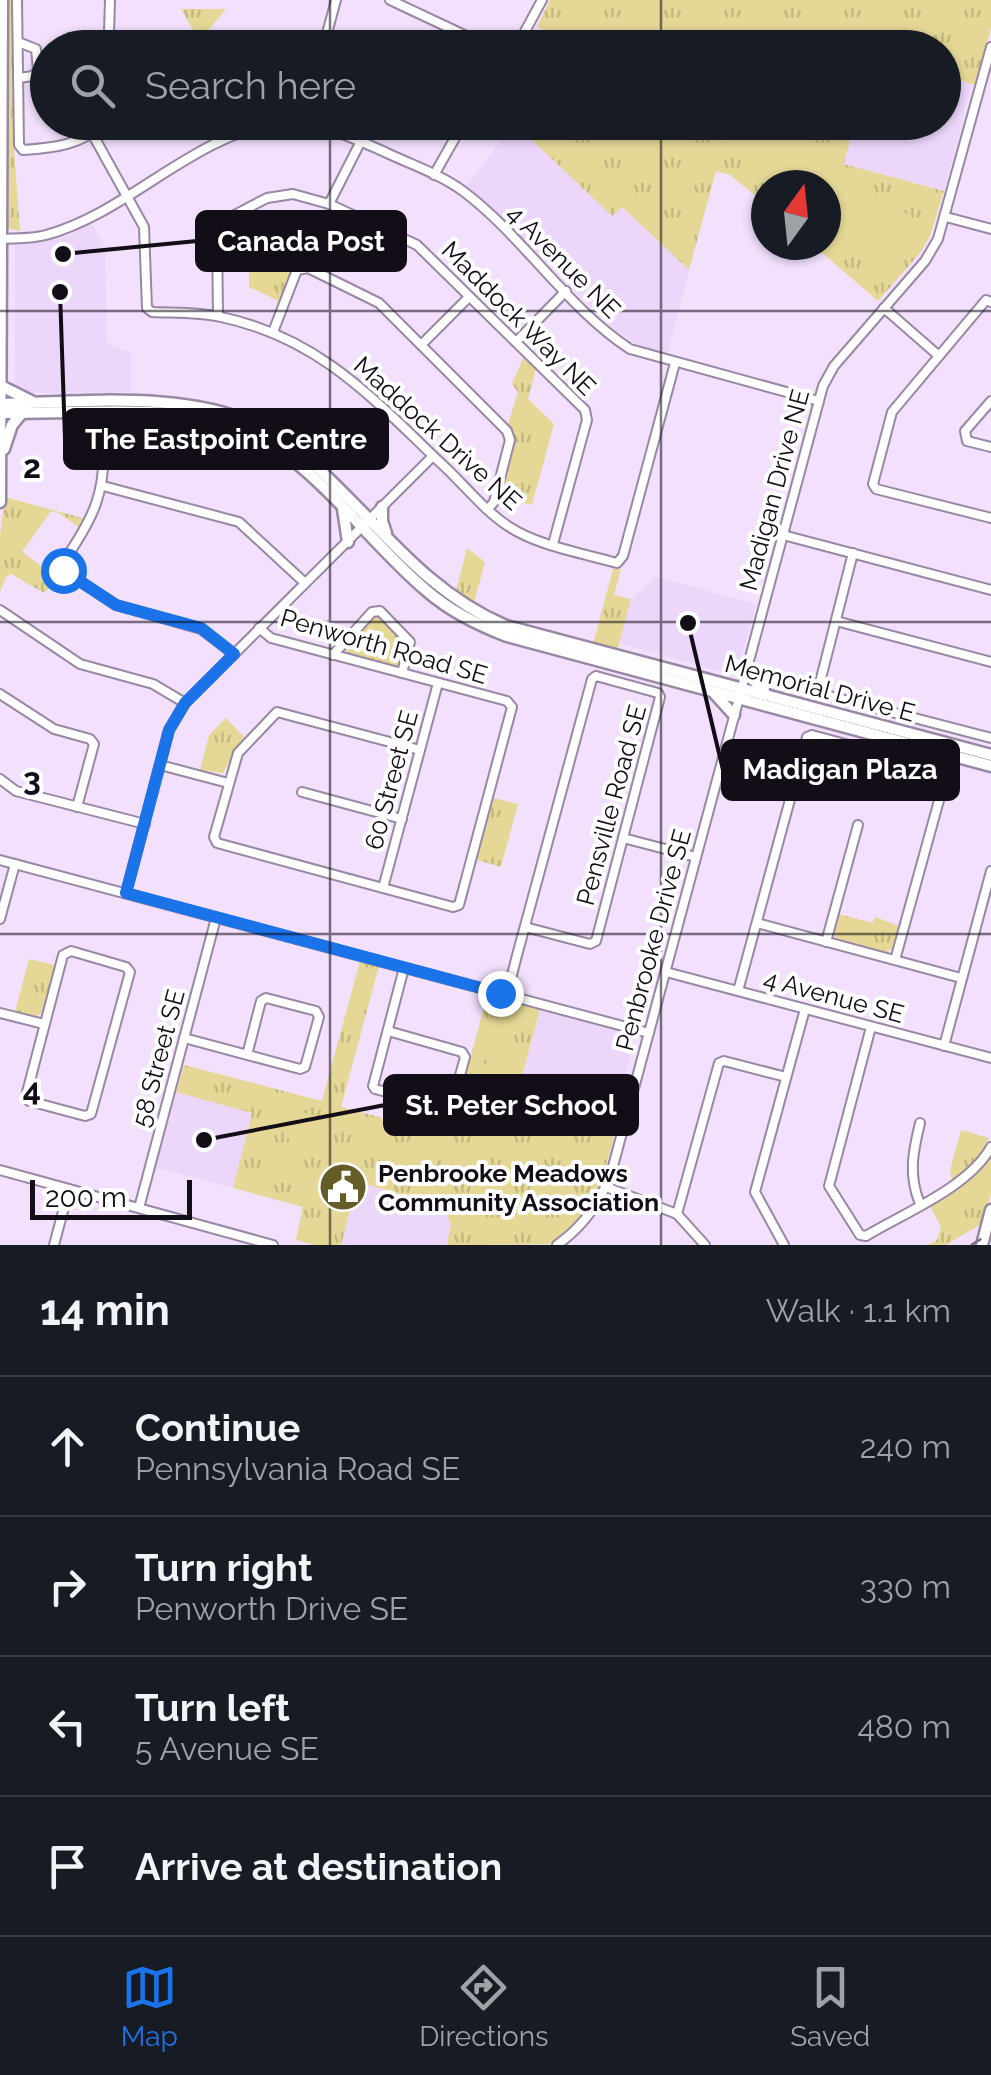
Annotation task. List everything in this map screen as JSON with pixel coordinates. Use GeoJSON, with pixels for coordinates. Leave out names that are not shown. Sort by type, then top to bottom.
{"type":"FeatureCollection","features":[{"type":"Feature","properties":{"kind":"main road"},"geometry":{"type":"LineString","coordinates":[[0,502],[2,0]]}},
{"type":"Feature","properties":{"kind":"main road"},"geometry":{"type":"LineString","coordinates":[[2,386],[36,403]]}},
{"type":"Feature","properties":{"kind":"main road","name":"Memorial Drive E"},"geometry":{"type":"LineString","coordinates":[[1,404],[181,404],[230,414],[289,444],[424,589],[478,625],[710,691],[773,696],[991,755]]}},
{"type":"Feature","properties":{"kind":"main road","name":"Memorial Drive E"},"geometry":{"type":"LineString","coordinates":[[0,414],[181,415],[227,424],[284,452],[342,508],[388,539],[455,601],[492,620],[991,766]]}},
{"type":"Feature","properties":{"kind":"main road"},"geometry":{"type":"LineString","coordinates":[[2,455],[12,426],[22,414]]}},
{"type":"Feature","properties":{"kind":"main road"},"geometry":{"type":"LineString","coordinates":[[382,506],[388,539]]}},
{"type":"Feature","properties":{"kind":"main road"},"geometry":{"type":"LineString","coordinates":[[342,508],[348,542]]}},
{"type":"Feature","properties":{"kind":"main road"},"geometry":{"type":"LineString","coordinates":[[746,673],[773,696]]}},
{"type":"Feature","properties":{"kind":"main road"},"geometry":{"type":"LineString","coordinates":[[710,691],[734,715]]}},
{"type":"Feature","properties":{"kind":"main road"},"geometry":{"type":"LineString","coordinates":[[982,1245],[991,1210]]}},
{"type":"Feature","properties":{"kind":"street"},"geometry":{"type":"LineString","coordinates":[[18,0],[19,145],[23,150],[58,148],[80,140]]}},
{"type":"Feature","properties":{"kind":"street"},"geometry":{"type":"LineString","coordinates":[[110,0],[110,30]]}},
{"type":"Feature","properties":{"kind":"street"},"geometry":{"type":"LineString","coordinates":[[328,30],[336,0]]}},
{"type":"Feature","properties":{"kind":"street"},"geometry":{"type":"LineString","coordinates":[[390,0],[454,30]]}},
{"type":"Feature","properties":{"kind":"street"},"geometry":{"type":"LineString","coordinates":[[526,30],[542,0]]}},
{"type":"Feature","properties":{"kind":"street"},"geometry":{"type":"LineString","coordinates":[[18,42],[30,44]]}},
{"type":"Feature","properties":{"kind":"street","name":"Madigan Drive NE"},"geometry":{"type":"LineString","coordinates":[[741,693],[827,375],[925,261],[938,239],[986,83],[991,47]]}},
{"type":"Feature","properties":{"kind":"street"},"geometry":{"type":"LineString","coordinates":[[18,78],[30,76]]}},
{"type":"Feature","properties":{"kind":"street"},"geometry":{"type":"LineString","coordinates":[[96,140],[128,196]]}},
{"type":"Feature","properties":{"kind":"street","name":"4 Avenue NE"},"geometry":{"type":"LineString","coordinates":[[1,239],[36,237],[66,229],[223,140]]}},
{"type":"Feature","properties":{"kind":"street"},"geometry":{"type":"LineString","coordinates":[[329,204],[360,140]]}},
{"type":"Feature","properties":{"kind":"street","name":"4 Avenue NE"},"geometry":{"type":"LineString","coordinates":[[360,140],[434,174],[480,206],[616,340],[645,356],[819,401]]}},
{"type":"Feature","properties":{"kind":"street"},"geometry":{"type":"LineString","coordinates":[[434,174],[454,140]]}},
{"type":"Feature","properties":{"kind":"street","name":"Maddock Way NE"},"geometry":{"type":"LineString","coordinates":[[218,316],[218,232],[225,220],[266,198],[306,195],[417,245],[584,410],[587,420],[553,544]]}},
{"type":"Feature","properties":{"kind":"street","name":"Maddock Drive NE"},"geometry":{"type":"LineString","coordinates":[[128,196],[146,235],[147,308],[152,312],[218,316],[273,332],[340,369],[507,526],[553,544],[616,563],[623,556],[675,363]]}},
{"type":"Feature","properties":{"kind":"street"},"geometry":{"type":"LineString","coordinates":[[946,217],[991,229]]}},
{"type":"Feature","properties":{"kind":"street"},"geometry":{"type":"LineString","coordinates":[[273,332],[297,270],[308,268],[379,303],[506,431],[510,440],[494,502],[488,508]]}},
{"type":"Feature","properties":{"kind":"street"},"geometry":{"type":"LineString","coordinates":[[516,342],[566,292]]}},
{"type":"Feature","properties":{"kind":"street"},"geometry":{"type":"LineString","coordinates":[[420,345],[469,298]]}},
{"type":"Feature","properties":{"kind":"street"},"geometry":{"type":"LineString","coordinates":[[991,302],[986,300],[892,412],[873,484],[876,489],[991,518]]}},
{"type":"Feature","properties":{"kind":"street"},"geometry":{"type":"LineString","coordinates":[[884,308],[938,356]]}},
{"type":"Feature","properties":{"kind":"street"},"geometry":{"type":"LineString","coordinates":[[991,400],[965,431],[967,440],[991,447]]}},
{"type":"Feature","properties":{"kind":"street"},"geometry":{"type":"LineString","coordinates":[[103,437],[103,486],[93,518],[62,564],[63,570],[116,605],[201,628],[234,654]]}},
{"type":"Feature","properties":{"kind":"street"},"geometry":{"type":"LineString","coordinates":[[126,893],[169,730],[185,703],[433,456]]}},
{"type":"Feature","properties":{"kind":"street"},"geometry":{"type":"LineString","coordinates":[[103,486],[239,522],[305,583]]}},
{"type":"Feature","properties":{"kind":"street"},"geometry":{"type":"LineString","coordinates":[[783,535],[991,590]]}},
{"type":"Feature","properties":{"kind":"street"},"geometry":{"type":"LineString","coordinates":[[853,553],[818,684],[822,694],[991,738]]}},
{"type":"Feature","properties":{"kind":"street"},"geometry":{"type":"LineString","coordinates":[[0,610],[80,664],[153,684],[185,703]]}},
{"type":"Feature","properties":{"kind":"street"},"geometry":{"type":"LineString","coordinates":[[334,655],[372,612],[380,611],[410,642],[402,673]]}},
{"type":"Feature","properties":{"kind":"street"},"geometry":{"type":"LineString","coordinates":[[836,621],[991,662]]}},
{"type":"Feature","properties":{"kind":"street","name":"Penworth Road SE"},"geometry":{"type":"LineString","coordinates":[[259,628],[271,638],[507,701],[512,707],[459,905],[453,908],[383,888]]}},
{"type":"Feature","properties":{"kind":"street","name":"Pensville Road SE"},"geometry":{"type":"LineString","coordinates":[[507,995],[525,927],[592,678],[658,693],[596,940],[590,944],[525,927]]}},
{"type":"Feature","properties":{"kind":"street","name":"60 Street SE"},"geometry":{"type":"LineString","coordinates":[[383,888],[438,682]]}},
{"type":"Feature","properties":{"kind":"street","name":"Penbrooke Drive SE"},"geometry":{"type":"LineString","coordinates":[[558,1245],[586,1218],[606,1187],[741,693]]}},
{"type":"Feature","properties":{"kind":"street"},"geometry":{"type":"LineString","coordinates":[[0,694],[54,729],[90,739],[94,744],[77,806]]}},
{"type":"Feature","properties":{"kind":"street"},"geometry":{"type":"LineString","coordinates":[[383,888],[217,844],[214,836],[228,783],[238,753],[278,712],[420,750]]}},
{"type":"Feature","properties":{"kind":"street"},"geometry":{"type":"LineString","coordinates":[[738,992],[807,736],[942,770],[946,775],[895,960]]}},
{"type":"Feature","properties":{"kind":"street"},"geometry":{"type":"LineString","coordinates":[[160,765],[228,783]]}},
{"type":"Feature","properties":{"kind":"street"},"geometry":{"type":"LineString","coordinates":[[0,779],[16,790],[144,824]]}},
{"type":"Feature","properties":{"kind":"street"},"geometry":{"type":"LineString","coordinates":[[302,792],[402,819]]}},
{"type":"Feature","properties":{"kind":"street"},"geometry":{"type":"LineString","coordinates":[[826,942],[858,825]]}},
{"type":"Feature","properties":{"kind":"street"},"geometry":{"type":"LineString","coordinates":[[623,838],[696,857]]}},
{"type":"Feature","properties":{"kind":"street"},"geometry":{"type":"LineString","coordinates":[[0,860],[649,1033]]}},
{"type":"Feature","properties":{"kind":"street"},"geometry":{"type":"LineString","coordinates":[[0,920],[15,864]]}},
{"type":"Feature","properties":{"kind":"street"},"geometry":{"type":"LineString","coordinates":[[944,1046],[991,871]]}},
{"type":"Feature","properties":{"kind":"street","name":"58 Street SE"},"geometry":{"type":"LineString","coordinates":[[139,1208],[216,918]]}},
{"type":"Feature","properties":{"kind":"street"},"geometry":{"type":"LineString","coordinates":[[758,924],[961,978]]}},
{"type":"Feature","properties":{"kind":"street"},"geometry":{"type":"LineString","coordinates":[[71,951],[126,966],[130,972],[91,1114],[85,1116],[29,1101],[26,1096],[44,1024],[64,955],[71,951]]}},
{"type":"Feature","properties":{"kind":"street"},"geometry":{"type":"LineString","coordinates":[[388,1031],[462,1052],[465,1057],[452,1105],[448,1108],[375,1090],[373,1086],[404,968]]}},
{"type":"Feature","properties":{"kind":"street","name":"4 Avenue SE"},"geometry":{"type":"LineString","coordinates":[[666,972],[991,1058]]}},
{"type":"Feature","properties":{"kind":"street"},"geometry":{"type":"LineString","coordinates":[[184,1038],[246,1055],[300,1069],[306,1066],[319,1017],[316,1011],[266,998],[261,1001],[246,1055]]}},
{"type":"Feature","properties":{"kind":"street"},"geometry":{"type":"LineString","coordinates":[[784,1245],[755,1192],[805,1009]]}},
{"type":"Feature","properties":{"kind":"street"},"geometry":{"type":"LineString","coordinates":[[0,1013],[44,1024]]}},
{"type":"Feature","properties":{"kind":"street"},"geometry":{"type":"LineString","coordinates":[[871,1027],[829,1186],[860,1235],[866,1236],[967,1177],[991,1147]]}},
{"type":"Feature","properties":{"kind":"street"},"geometry":{"type":"LineString","coordinates":[[678,1214],[719,1063],[786,1077]]}},
{"type":"Feature","properties":{"kind":"street"},"geometry":{"type":"LineString","coordinates":[[920,1123],[912,1156],[912,1185],[920,1204]]}},
{"type":"Feature","properties":{"kind":"street"},"geometry":{"type":"LineString","coordinates":[[0,1170],[273,1245]]}},
{"type":"Feature","properties":{"kind":"street"},"geometry":{"type":"LineString","coordinates":[[606,1187],[678,1214],[705,1245]]}},
{"type":"Feature","properties":{"kind":"street"},"geometry":{"type":"LineString","coordinates":[[54,1245],[70,1189]]}},
{"type":"Feature","properties":{"kind":"shaded area"},"geometry":{"type":"Polygon","coordinates":[[[961,81],[972,84],[961,126],[961,81]]]}},
{"type":"Feature","properties":{"kind":"shaded area"},"geometry":{"type":"Polygon","coordinates":[[[501,140],[532,140],[612,215],[621,206],[689,270],[667,355],[636,344],[615,330],[467,186],[501,140]]]}},
{"type":"Feature","properties":{"kind":"shaded area"},"geometry":{"type":"Polygon","coordinates":[[[850,140],[957,140],[944,191],[844,164],[850,140]]]}},
{"type":"Feature","properties":{"kind":"shaded area"},"geometry":{"type":"Polygon","coordinates":[[[92,223],[105,247],[107,344],[131,353],[131,392],[25,393],[15,380],[15,245],[69,235],[92,223]]]}},
{"type":"Feature","properties":{"kind":"shaded area"},"geometry":{"type":"Polygon","coordinates":[[[656,577],[756,604],[739,667],[733,675],[619,643],[630,601],[656,577]]]}},
{"type":"Feature","properties":{"kind":"shaded area"},"geometry":{"type":"Polygon","coordinates":[[[540,1010],[635,1035],[614,1123],[528,1101],[519,1088],[540,1010]]]}},
{"type":"Feature","properties":{"kind":"shaded area"},"geometry":{"type":"Polygon","coordinates":[[[176,1092],[252,1113],[233,1188],[156,1167],[176,1092]]]}},
{"type":"Feature","properties":{"kind":"shaded area"},"geometry":{"type":"Polygon","coordinates":[[[357,1182],[441,1205],[452,1224],[447,1245],[341,1245],[357,1182]]]}},
{"type":"Feature","properties":{"kind":"green space"},"geometry":{"type":"Polygon","coordinates":[[[4,0],[14,0],[14,150],[20,231],[8,228],[5,220],[4,0]]]}},
{"type":"Feature","properties":{"kind":"green space"},"geometry":{"type":"Polygon","coordinates":[[[550,0],[991,0],[991,28],[976,85],[961,81],[961,30],[537,27],[550,0]]]}},
{"type":"Feature","properties":{"kind":"green space"},"geometry":{"type":"Polygon","coordinates":[[[181,9],[226,9],[209,30],[193,30],[181,9]]]}},
{"type":"Feature","properties":{"kind":"green space"},"geometry":{"type":"Polygon","coordinates":[[[532,140],[850,140],[844,164],[944,191],[930,236],[920,253],[878,301],[830,260],[841,260],[841,170],[751,170],[751,192],[730,175],[716,171],[689,270],[622,207],[612,216],[532,140]]]}},
{"type":"Feature","properties":{"kind":"green space"},"geometry":{"type":"Polygon","coordinates":[[[626,140],[666,140],[638,168],[627,153],[626,140]]]}},
{"type":"Feature","properties":{"kind":"green space"},"geometry":{"type":"Polygon","coordinates":[[[721,140],[776,140],[755,165],[749,165],[721,140]]]}},
{"type":"Feature","properties":{"kind":"green space"},"geometry":{"type":"Polygon","coordinates":[[[800,147],[823,154],[834,163],[829,170],[757,170],[776,153],[800,147]]]}},
{"type":"Feature","properties":{"kind":"green space"},"geometry":{"type":"Polygon","coordinates":[[[839,170],[910,216],[883,255],[841,226],[839,170]]]}},
{"type":"Feature","properties":{"kind":"green space"},"geometry":{"type":"Polygon","coordinates":[[[225,227],[251,242],[287,227],[310,231],[279,301],[249,287],[249,247],[223,232],[225,227]]]}},
{"type":"Feature","properties":{"kind":"green space"},"geometry":{"type":"Polygon","coordinates":[[[523,358],[536,369],[528,399],[554,424],[532,505],[524,503],[505,484],[515,440],[508,424],[518,392],[512,384],[523,358]]]}},
{"type":"Feature","properties":{"kind":"green space"},"geometry":{"type":"Polygon","coordinates":[[[5,497],[86,519],[80,528],[51,511],[22,552],[50,572],[56,570],[59,577],[44,593],[11,574],[0,592],[5,497]]]}},
{"type":"Feature","properties":{"kind":"green space"},"geometry":{"type":"Polygon","coordinates":[[[467,548],[485,562],[473,606],[455,595],[467,548]]]}},
{"type":"Feature","properties":{"kind":"green space"},"geometry":{"type":"Polygon","coordinates":[[[613,569],[621,569],[614,595],[631,599],[617,651],[593,644],[613,569]]]}},
{"type":"Feature","properties":{"kind":"green space"},"geometry":{"type":"Polygon","coordinates":[[[379,617],[403,643],[399,665],[348,654],[346,650],[373,618],[379,617]]]}},
{"type":"Feature","properties":{"kind":"green space"},"geometry":{"type":"Polygon","coordinates":[[[226,718],[244,737],[223,773],[200,770],[209,735],[226,718]]]}},
{"type":"Feature","properties":{"kind":"green space"},"geometry":{"type":"Polygon","coordinates":[[[493,798],[518,804],[501,867],[477,860],[493,798]]]}},
{"type":"Feature","properties":{"kind":"green space"},"geometry":{"type":"Polygon","coordinates":[[[839,914],[872,923],[875,917],[899,926],[893,948],[886,952],[838,941],[833,933],[839,914]]]}},
{"type":"Feature","properties":{"kind":"green space"},"geometry":{"type":"Polygon","coordinates":[[[29,959],[55,965],[42,1012],[36,1017],[15,1012],[29,959]]]}},
{"type":"Feature","properties":{"kind":"green space"},"geometry":{"type":"Polygon","coordinates":[[[360,961],[379,966],[341,1107],[443,1134],[448,1114],[456,1111],[487,996],[540,1010],[519,1087],[528,1101],[617,1124],[588,1209],[564,1235],[549,1244],[447,1245],[451,1224],[441,1205],[357,1182],[341,1245],[314,1245],[296,1240],[303,1207],[233,1188],[252,1113],[176,1092],[184,1065],[322,1101],[360,961]]]}},
{"type":"Feature","properties":{"kind":"green space"},"geometry":{"type":"Polygon","coordinates":[[[489,1053],[514,1062],[518,1077],[514,1094],[481,1084],[489,1053]]]}},
{"type":"Feature","properties":{"kind":"green space"},"geometry":{"type":"Polygon","coordinates":[[[294,1110],[320,1120],[312,1146],[296,1148],[283,1132],[288,1114],[294,1110]]]}},
{"type":"Feature","properties":{"kind":"green space"},"geometry":{"type":"Polygon","coordinates":[[[961,1130],[989,1138],[976,1162],[952,1180],[950,1170],[961,1130]]]}},
{"type":"Feature","properties":{"kind":"green space"},"geometry":{"type":"Polygon","coordinates":[[[408,1141],[440,1152],[432,1182],[407,1173],[403,1158],[408,1141]]]}},
{"type":"Feature","properties":{"kind":"green space"},"geometry":{"type":"Polygon","coordinates":[[[991,1156],[991,1194],[983,1223],[946,1245],[928,1245],[937,1240],[941,1227],[929,1204],[973,1177],[991,1156]]]}},
{"type":"Feature","properties":{"kind":"railway"},"geometry":{"type":"LineString","coordinates":[[971,1245],[991,1233]]}},
{"type":"Feature","properties":{"kind":"place","name":"Canada Post"},"geometry":{"type":"Point","coordinates":[63,254]}},
{"type":"Feature","properties":{"kind":"place","name":"The Eastpoint Centre"},"geometry":{"type":"Point","coordinates":[60,292]}},
{"type":"Feature","properties":{"kind":"place","name":"Madigan Plaza"},"geometry":{"type":"Point","coordinates":[688,623]}},
{"type":"Feature","properties":{"kind":"place","name":"St. Peter School"},"geometry":{"type":"Point","coordinates":[204,1140]}},
{"type":"Feature","properties":{"kind":"place","name":"Penbrooke Meadows Community Association"},"geometry":{"type":"Point","coordinates":[343,1187]}},
{"type":"Feature","properties":{"kind":"route"},"geometry":{"type":"LineString","coordinates":[[63,570],[116,605],[201,628],[234,654],[185,703],[169,730],[126,893],[500,993]]}}]}
